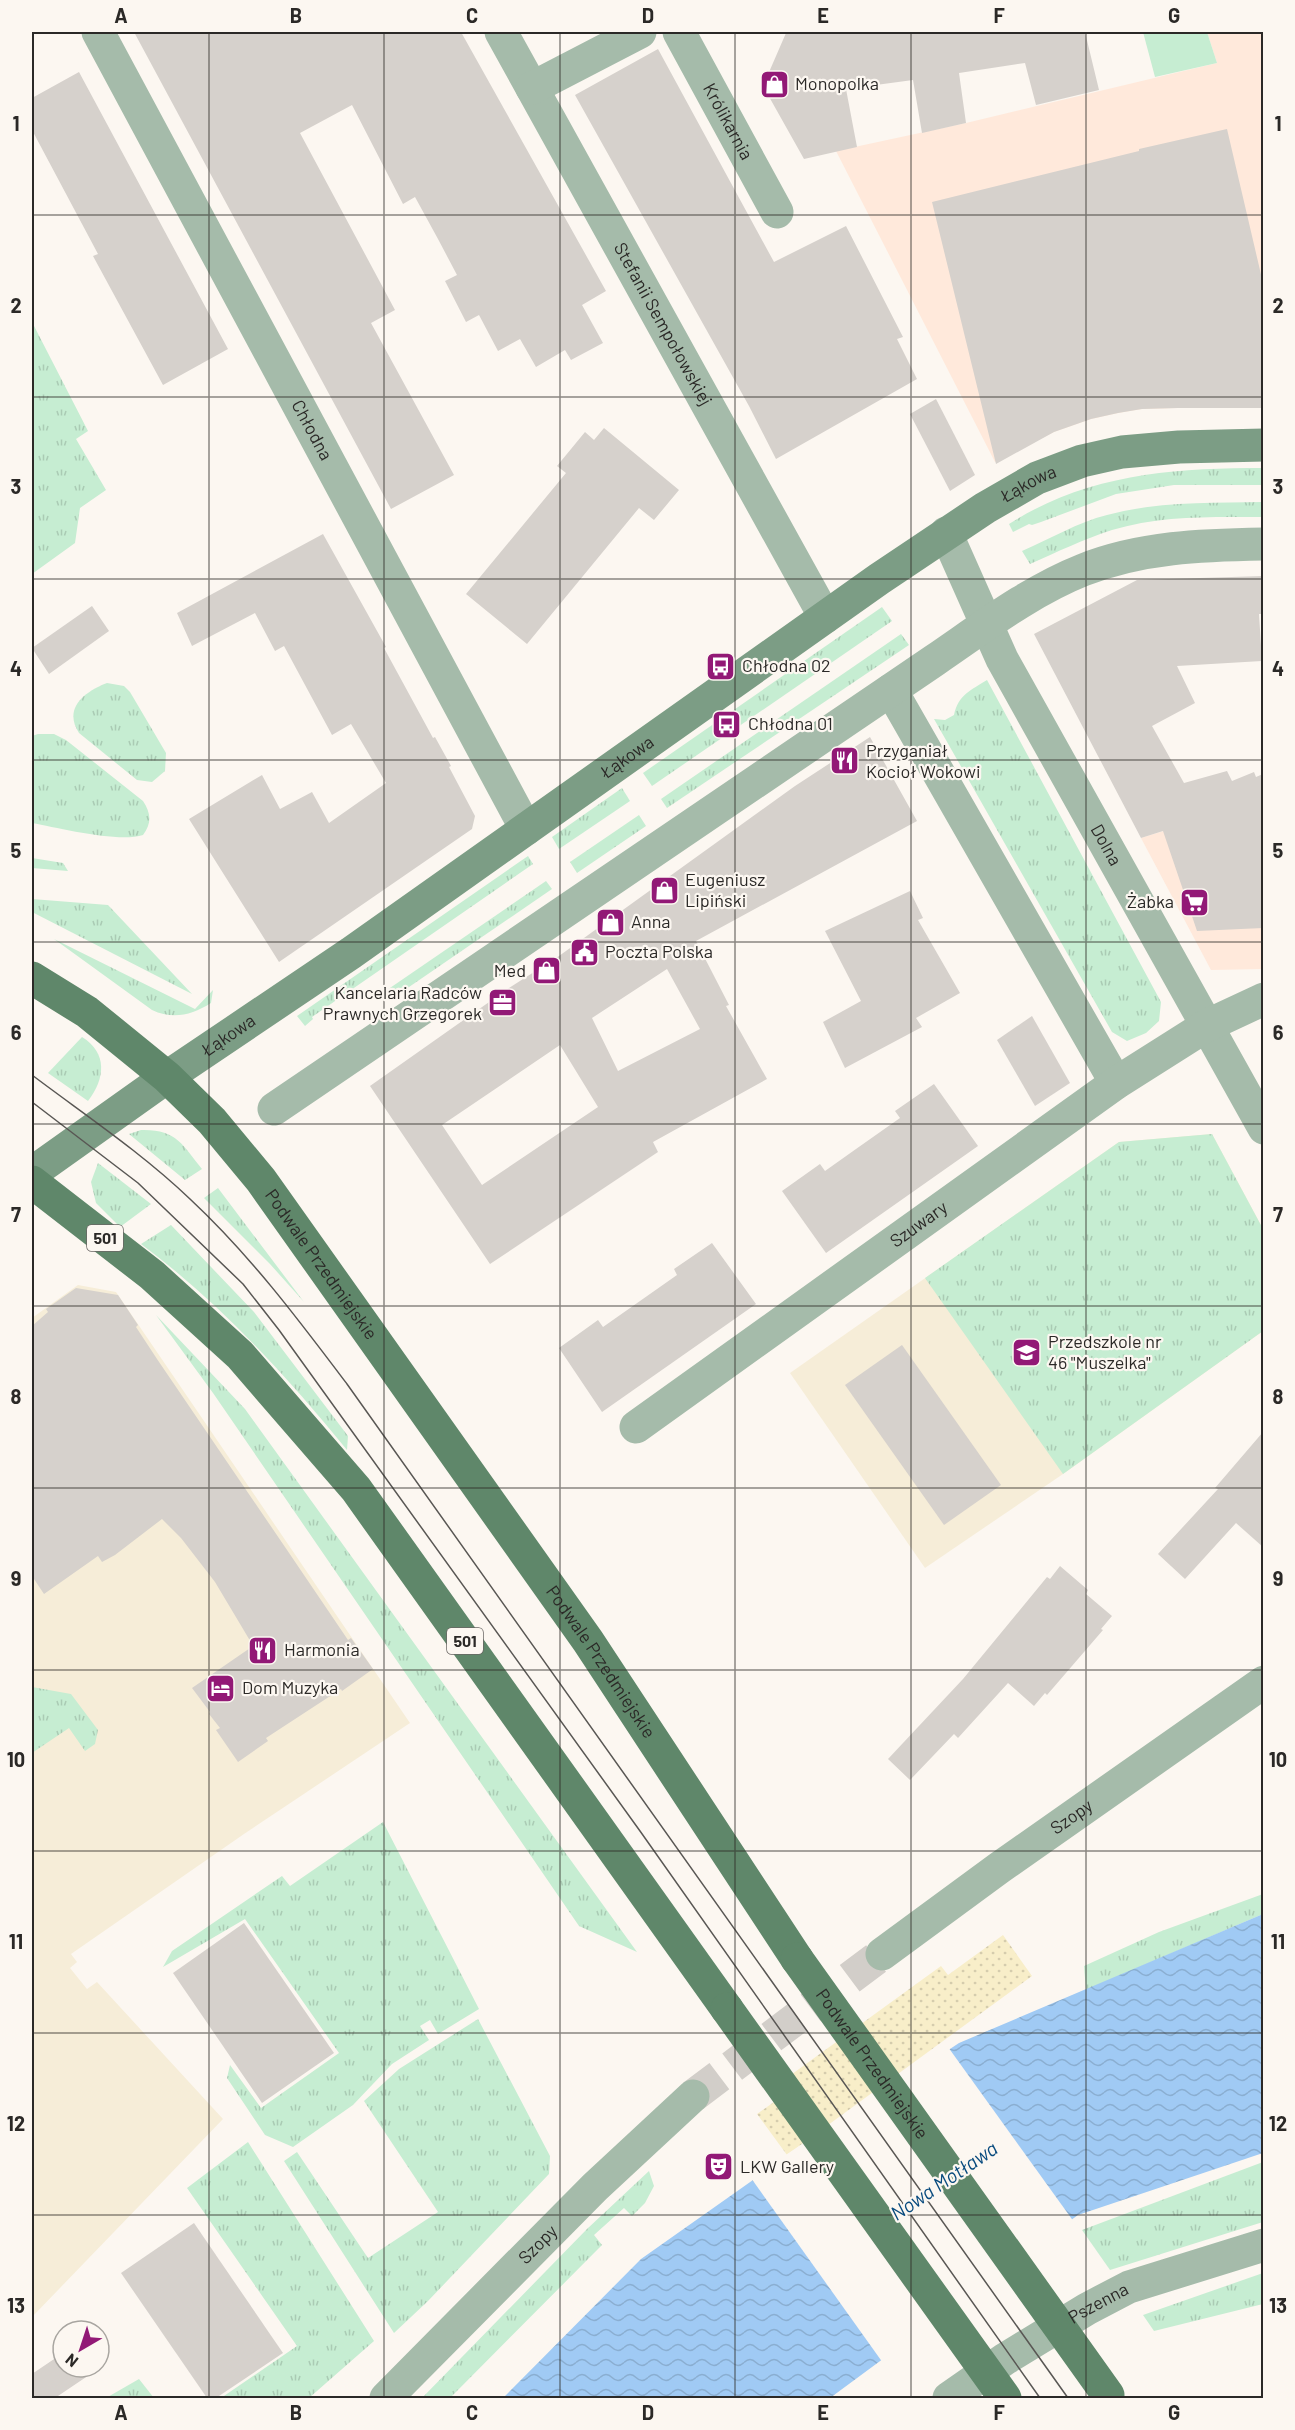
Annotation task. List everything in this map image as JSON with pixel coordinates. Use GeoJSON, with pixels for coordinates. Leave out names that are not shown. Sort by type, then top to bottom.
{"type":"FeatureCollection","features":[{"type":"Feature","properties":{"kind":"main road","name":"Podwale Przedmiejskie"},"geometry":{"type":"LineString","coordinates":[[32,978],[87,1012],[167,1077],[212,1121],[274,1198],[588,1641],[797,1959],[1109,2397]]}},
{"type":"Feature","properties":{"kind":"main road","name":"501"},"geometry":{"type":"LineString","coordinates":[[32,1182],[152,1275],[240,1355],[342,1473],[1005,2398]]}},
{"type":"Feature","properties":{"kind":"street","name":"Chłodna"},"geometry":{"type":"LineString","coordinates":[[98,32],[526,829]]}},
{"type":"Feature","properties":{"kind":"street","name":"Stefanii Sempołowskiej"},"geometry":{"type":"LineString","coordinates":[[501,32],[825,617]]}},
{"type":"Feature","properties":{"kind":"street"},"geometry":{"type":"LineString","coordinates":[[532,88],[640,32]]}},
{"type":"Feature","properties":{"kind":"street","name":"Królikarnia"},"geometry":{"type":"LineString","coordinates":[[679,32],[777,212]]}},
{"type":"Feature","properties":{"kind":"street","name":"Łąkowa"},"geometry":{"type":"LineString","coordinates":[[32,1173],[167,1077],[341,960],[946,533],[1037,478],[1082,462],[1122,452],[1179,447],[1263,445]]}},
{"type":"Feature","properties":{"kind":"street","name":"Dolna"},"geometry":{"type":"LineString","coordinates":[[946,533],[1002,659],[1263,1128]]}},
{"type":"Feature","properties":{"kind":"street"},"geometry":{"type":"LineString","coordinates":[[274,1109],[1036,593],[1083,570],[1138,553],[1195,545],[1263,544]]}},
{"type":"Feature","properties":{"kind":"street"},"geometry":{"type":"LineString","coordinates":[[891,690],[1116,1083]]}},
{"type":"Feature","properties":{"kind":"street","name":"Szuwary"},"geometry":{"type":"LineString","coordinates":[[636,1426],[1116,1083],[1206,1026],[1263,999]]}},
{"type":"Feature","properties":{"kind":"street","name":"Szopy"},"geometry":{"type":"LineString","coordinates":[[882,1954],[999,1868],[1263,1682]]}},
{"type":"Feature","properties":{"kind":"street","name":"Szopy"},"geometry":{"type":"LineString","coordinates":[[386,2398],[595,2187],[693,2096]]}},
{"type":"Feature","properties":{"kind":"street","name":"Pszenna"},"geometry":{"type":"LineString","coordinates":[[950,2398],[1005,2359],[1087,2309],[1129,2287],[1263,2246]]}},
{"type":"Feature","properties":{"kind":"shaded area"},"geometry":{"type":"Polygon","coordinates":[[[1207,32],[1263,32],[1263,408],[1142,409],[1118,413],[1091,419],[1054,432],[995,462],[836,151],[966,123],[1217,63],[1207,32]]]}},
{"type":"Feature","properties":{"kind":"shaded area"},"geometry":{"type":"Polygon","coordinates":[[[1263,800],[1263,969],[1211,970],[1141,838],[1263,800]]]}},
{"type":"Feature","properties":{"kind":"shaded area","name":"Przedszkole nr 46 \"Muszelka\""},"geometry":{"type":"Polygon","coordinates":[[[1212,1134],[1263,1229],[1263,1331],[1063,1474],[925,1568],[790,1373],[1119,1142],[1212,1134]]]}},
{"type":"Feature","properties":{"kind":"shaded area"},"geometry":{"type":"Polygon","coordinates":[[[78,1285],[116,1292],[410,1723],[71,1954],[77,1962],[70,1968],[87,1989],[97,1982],[223,2119],[32,2317],[32,1318],[78,1285]]]}},
{"type":"Feature","properties":{"kind":"green space"},"geometry":{"type":"Polygon","coordinates":[[[1143,32],[1207,32],[1217,63],[1155,77],[1143,32]]]}},
{"type":"Feature","properties":{"kind":"green space"},"geometry":{"type":"Polygon","coordinates":[[[32,322],[88,431],[76,439],[106,490],[80,508],[75,543],[32,574],[32,322]]]}},
{"type":"Feature","properties":{"kind":"green space"},"geometry":{"type":"Polygon","coordinates":[[[1263,468],[1263,485],[1174,485],[1116,494],[1041,522],[1029,524],[1013,532],[1009,524],[1039,507],[1100,484],[1164,473],[1263,468]]]}},
{"type":"Feature","properties":{"kind":"green space"},"geometry":{"type":"Polygon","coordinates":[[[1263,502],[1263,517],[1168,519],[1131,525],[1091,537],[1030,564],[1022,551],[1085,522],[1126,510],[1185,504],[1263,502]]]}},
{"type":"Feature","properties":{"kind":"green space"},"geometry":{"type":"Polygon","coordinates":[[[882,607],[892,621],[652,786],[643,773],[882,607]]]}},
{"type":"Feature","properties":{"kind":"green space"},"geometry":{"type":"Polygon","coordinates":[[[901,634],[909,645],[667,808],[661,799],[901,634]]]}},
{"type":"Feature","properties":{"kind":"green space"},"geometry":{"type":"Polygon","coordinates":[[[987,680],[1161,1002],[1159,1021],[1146,1033],[1127,1041],[1112,1032],[934,719],[945,720],[954,715],[962,698],[987,680]]]}},
{"type":"Feature","properties":{"kind":"green space"},"geometry":{"type":"Polygon","coordinates":[[[107,683],[124,686],[130,692],[166,753],[165,771],[152,782],[137,780],[79,733],[73,716],[78,702],[91,691],[107,683]]]}},
{"type":"Feature","properties":{"kind":"green space"},"geometry":{"type":"Polygon","coordinates":[[[54,734],[66,740],[143,801],[149,818],[143,835],[104,836],[32,823],[32,736],[54,734]]]}},
{"type":"Feature","properties":{"kind":"green space"},"geometry":{"type":"Polygon","coordinates":[[[622,788],[630,801],[559,849],[552,837],[622,788]]]}},
{"type":"Feature","properties":{"kind":"green space"},"geometry":{"type":"Polygon","coordinates":[[[639,815],[646,826],[577,873],[570,862],[639,815]]]}},
{"type":"Feature","properties":{"kind":"green space"},"geometry":{"type":"Polygon","coordinates":[[[528,856],[533,864],[312,1017],[313,1019],[305,1026],[297,1016],[528,856]]]}},
{"type":"Feature","properties":{"kind":"green space"},"geometry":{"type":"Polygon","coordinates":[[[32,858],[63,863],[68,871],[32,868],[32,858]]]}},
{"type":"Feature","properties":{"kind":"green space"},"geometry":{"type":"Polygon","coordinates":[[[546,881],[552,889],[393,998],[387,990],[546,881]]]}},
{"type":"Feature","properties":{"kind":"green space"},"geometry":{"type":"Polygon","coordinates":[[[32,899],[108,905],[192,994],[32,912],[32,899]]]}},
{"type":"Feature","properties":{"kind":"green space"},"geometry":{"type":"Polygon","coordinates":[[[54,939],[195,1009],[213,990],[211,1003],[197,1011],[182,1015],[167,1015],[152,1010],[54,939]]]}},
{"type":"Feature","properties":{"kind":"green space"},"geometry":{"type":"Polygon","coordinates":[[[82,1037],[96,1051],[101,1067],[98,1084],[88,1101],[48,1073],[82,1037]]]}},
{"type":"Feature","properties":{"kind":"green space"},"geometry":{"type":"Polygon","coordinates":[[[141,1130],[153,1130],[170,1135],[183,1145],[202,1169],[185,1180],[129,1134],[141,1130]]]}},
{"type":"Feature","properties":{"kind":"green space","name":"Przedszkole nr 46 \"Muszelka\""},"geometry":{"type":"Polygon","coordinates":[[[1212,1134],[1263,1229],[1263,1331],[1063,1474],[925,1278],[1119,1142],[1212,1134]]]}},
{"type":"Feature","properties":{"kind":"green space"},"geometry":{"type":"Polygon","coordinates":[[[98,1163],[151,1204],[120,1227],[96,1203],[91,1182],[98,1163]]]}},
{"type":"Feature","properties":{"kind":"green space"},"geometry":{"type":"Polygon","coordinates":[[[218,1188],[304,1302],[270,1264],[204,1198],[218,1188]]]}},
{"type":"Feature","properties":{"kind":"green space"},"geometry":{"type":"Polygon","coordinates":[[[171,1225],[254,1312],[348,1436],[347,1450],[276,1367],[224,1315],[170,1266],[141,1244],[171,1225]]]}},
{"type":"Feature","properties":{"kind":"green space"},"geometry":{"type":"Polygon","coordinates":[[[156,1315],[245,1409],[637,1952],[579,1926],[213,1393],[156,1315]]]}},
{"type":"Feature","properties":{"kind":"green space"},"geometry":{"type":"Polygon","coordinates":[[[32,1687],[71,1694],[98,1730],[95,1744],[85,1751],[69,1728],[32,1753],[32,1687]]]}},
{"type":"Feature","properties":{"kind":"green space"},"geometry":{"type":"Polygon","coordinates":[[[383,1822],[479,2009],[438,2034],[430,2020],[420,2026],[429,2040],[392,2064],[353,2105],[293,2147],[265,2135],[227,2078],[230,2065],[261,2108],[339,2053],[245,1919],[163,1967],[172,1951],[282,1876],[290,1886],[383,1822]]]}},
{"type":"Feature","properties":{"kind":"green space"},"geometry":{"type":"Polygon","coordinates":[[[1263,1894],[1263,1914],[1086,1990],[1084,1966],[1159,1932],[1263,1894]]]}},
{"type":"Feature","properties":{"kind":"green space"},"geometry":{"type":"Polygon","coordinates":[[[478,2019],[550,2156],[549,2174],[428,2301],[394,2333],[284,2161],[297,2152],[368,2258],[438,2212],[364,2101],[399,2069],[478,2019]]]}},
{"type":"Feature","properties":{"kind":"green space"},"geometry":{"type":"Polygon","coordinates":[[[248,2142],[374,2341],[309,2398],[221,2398],[297,2346],[187,2188],[248,2142]]]}},
{"type":"Feature","properties":{"kind":"green space"},"geometry":{"type":"Polygon","coordinates":[[[1263,2162],[1263,2222],[1110,2270],[1082,2230],[1263,2162]]]}},
{"type":"Feature","properties":{"kind":"green space"},"geometry":{"type":"Polygon","coordinates":[[[649,2171],[654,2186],[645,2203],[632,2216],[624,2208],[594,2235],[602,2245],[450,2398],[422,2398],[587,2229],[649,2171]]]}},
{"type":"Feature","properties":{"kind":"green space"},"geometry":{"type":"Polygon","coordinates":[[[1263,2273],[1263,2304],[1154,2331],[1143,2315],[1263,2273]]]}},
{"type":"Feature","properties":{"kind":"green space"},"geometry":{"type":"Polygon","coordinates":[[[139,2379],[154,2398],[106,2398],[139,2379]]]}},
{"type":"Feature","properties":{"kind":"sand"},"geometry":{"type":"Polygon","coordinates":[[[1003,1935],[1032,1976],[787,2155],[757,2114],[795,2087],[788,2077],[941,1966],[948,1975],[1003,1935]]]}},
{"type":"Feature","properties":{"kind":"water","name":"Nowa Motława"},"geometry":{"type":"Polygon","coordinates":[[[1263,1914],[1263,2153],[1078,2215],[830,2398],[503,2398],[641,2259],[753,2180],[959,2043],[1263,1914]]]}},
{"type":"Feature","properties":{"kind":"pier"},"geometry":{"type":"Polygon","coordinates":[[[948,2047],[1074,2222],[883,2363],[751,2178],[948,2047]]]}},
{"type":"Feature","properties":{"kind":"building"},"geometry":{"type":"Polygon","coordinates":[[[134,32],[461,32],[606,291],[582,305],[603,343],[571,360],[565,350],[536,367],[520,339],[498,351],[479,315],[466,322],[445,281],[457,275],[415,197],[403,204],[352,105],[300,133],[395,310],[371,323],[454,475],[391,509],[134,32]]]}},
{"type":"Feature","properties":{"kind":"building"},"geometry":{"type":"Polygon","coordinates":[[[1085,32],[1099,90],[1036,105],[1025,63],[959,73],[966,123],[922,133],[913,80],[846,89],[857,147],[804,159],[763,86],[786,33],[1085,32]]]}},
{"type":"Feature","properties":{"kind":"building"},"geometry":{"type":"Polygon","coordinates":[[[658,49],[774,262],[846,226],[903,337],[897,339],[917,379],[776,459],[749,406],[575,95],[658,49]]]}},
{"type":"Feature","properties":{"kind":"building"},"geometry":{"type":"Polygon","coordinates":[[[79,72],[228,349],[163,385],[93,256],[98,254],[32,130],[32,98],[79,72]]]}},
{"type":"Feature","properties":{"kind":"building"},"geometry":{"type":"Polygon","coordinates":[[[1227,129],[1263,283],[1263,408],[1142,409],[1118,413],[1091,419],[1054,432],[996,464],[932,202],[1227,129]]]}},
{"type":"Feature","properties":{"kind":"building"},"geometry":{"type":"Polygon","coordinates":[[[936,399],[975,475],[950,491],[910,414],[936,399]]]}},
{"type":"Feature","properties":{"kind":"building"},"geometry":{"type":"Polygon","coordinates":[[[604,428],[679,490],[654,520],[639,508],[527,644],[466,594],[566,473],[557,466],[585,432],[594,440],[604,428]]]}},
{"type":"Feature","properties":{"kind":"building"},"geometry":{"type":"Polygon","coordinates":[[[323,534],[386,647],[384,648],[433,738],[435,737],[451,766],[449,767],[475,816],[472,829],[279,962],[189,819],[262,775],[280,809],[312,792],[329,823],[386,783],[351,724],[332,735],[284,646],[275,651],[255,613],[192,646],[177,613],[323,534]]]}},
{"type":"Feature","properties":{"kind":"building"},"geometry":{"type":"Polygon","coordinates":[[[1263,576],[1263,614],[1259,614],[1262,661],[1177,666],[1195,703],[1152,726],[1184,783],[1227,771],[1232,781],[1254,772],[1256,777],[1263,774],[1263,928],[1197,931],[1163,831],[1141,838],[1034,634],[1137,580],[1263,576]]]}},
{"type":"Feature","properties":{"kind":"building"},"geometry":{"type":"Polygon","coordinates":[[[92,606],[109,631],[49,674],[32,648],[92,606]]]}},
{"type":"Feature","properties":{"kind":"building"},"geometry":{"type":"Polygon","coordinates":[[[870,737],[917,821],[696,941],[729,1005],[726,1006],[767,1079],[653,1142],[658,1152],[490,1264],[370,1086],[509,988],[559,956],[795,786],[870,737]],[[667,969],[592,1018],[618,1071],[700,1029],[667,969]],[[560,1045],[442,1125],[482,1185],[598,1107],[560,1045]]]}},
{"type":"Feature","properties":{"kind":"building"},"geometry":{"type":"Polygon","coordinates":[[[910,891],[923,918],[918,920],[960,993],[916,1018],[922,1027],[845,1068],[823,1022],[861,1001],[825,931],[910,891]]]}},
{"type":"Feature","properties":{"kind":"building"},"geometry":{"type":"Polygon","coordinates":[[[1032,1016],[1070,1083],[1035,1106],[997,1040],[1032,1016]]]}},
{"type":"Feature","properties":{"kind":"building"},"geometry":{"type":"Polygon","coordinates":[[[934,1084],[978,1146],[826,1253],[782,1191],[820,1164],[825,1171],[900,1118],[895,1111],[934,1084]]]}},
{"type":"Feature","properties":{"kind":"building"},"geometry":{"type":"Polygon","coordinates":[[[712,1243],[756,1304],[602,1412],[559,1348],[598,1320],[603,1327],[677,1275],[674,1269],[712,1243]]]}},
{"type":"Feature","properties":{"kind":"building"},"geometry":{"type":"Polygon","coordinates":[[[76,1288],[118,1295],[157,1359],[348,1640],[351,1638],[373,1669],[266,1738],[268,1741],[238,1762],[216,1730],[220,1728],[192,1688],[253,1646],[215,1582],[181,1538],[162,1519],[115,1555],[102,1562],[98,1556],[44,1594],[32,1576],[32,1326],[48,1312],[46,1309],[76,1288]]]}},
{"type":"Feature","properties":{"kind":"building"},"geometry":{"type":"Polygon","coordinates":[[[902,1345],[1001,1485],[944,1525],[845,1385],[902,1345]]]}},
{"type":"Feature","properties":{"kind":"building"},"geometry":{"type":"Polygon","coordinates":[[[1263,1432],[1263,1547],[1236,1523],[1185,1579],[1158,1554],[1218,1489],[1215,1488],[1263,1432]]]}},
{"type":"Feature","properties":{"kind":"building"},"geometry":{"type":"Polygon","coordinates":[[[1060,1566],[1088,1590],[1086,1594],[1112,1616],[1101,1629],[1103,1630],[1047,1695],[1045,1693],[1034,1706],[1008,1683],[958,1738],[954,1734],[910,1780],[888,1759],[963,1679],[1047,1577],[1050,1579],[1060,1566]]]}},
{"type":"Feature","properties":{"kind":"building"},"geometry":{"type":"Polygon","coordinates":[[[244,1923],[334,2053],[262,2103],[173,1973],[244,1923]]]}},
{"type":"Feature","properties":{"kind":"building"},"geometry":{"type":"Polygon","coordinates":[[[194,2223],[283,2353],[216,2398],[207,2398],[121,2273],[194,2223]]]}},
{"type":"Feature","properties":{"kind":"building"},"geometry":{"type":"Polygon","coordinates":[[[51,2361],[51,2379],[83,2379],[55,2398],[32,2398],[32,2374],[51,2361]]]}},
{"type":"Feature","properties":{"kind":"tunnel"},"geometry":{"type":"LineString","coordinates":[[693,2096],[882,1954]]}},
{"type":"Feature","properties":{"kind":"tram line"},"geometry":{"type":"LineString","coordinates":[[32,1075],[172,1182],[233,1242],[292,1312],[347,1384],[1068,2398]]}},
{"type":"Feature","properties":{"kind":"tram line"},"geometry":{"type":"LineString","coordinates":[[32,1102],[138,1183],[243,1284],[279,1330],[640,1831],[1040,2398]]}},
{"type":"Feature","properties":{"kind":"place","name":"Monopolka"},"geometry":{"type":"Point","coordinates":[774,84]}},
{"type":"Feature","properties":{"kind":"place","name":"Chłodna 02"},"geometry":{"type":"Point","coordinates":[721,666]}},
{"type":"Feature","properties":{"kind":"place","name":"Chłodna 01"},"geometry":{"type":"Point","coordinates":[727,724]}},
{"type":"Feature","properties":{"kind":"place","name":"Przyganiał Kocioł Wokowi"},"geometry":{"type":"Point","coordinates":[845,761]}},
{"type":"Feature","properties":{"kind":"place","name":"Eugeniusz Lipiński"},"geometry":{"type":"Point","coordinates":[664,890]}},
{"type":"Feature","properties":{"kind":"place","name":"Żabka"},"geometry":{"type":"Point","coordinates":[1195,902]}},
{"type":"Feature","properties":{"kind":"place","name":"Anna"},"geometry":{"type":"Point","coordinates":[610,922]}},
{"type":"Feature","properties":{"kind":"place","name":"Poczta Polska"},"geometry":{"type":"Point","coordinates":[584,952]}},
{"type":"Feature","properties":{"kind":"place","name":"Med"},"geometry":{"type":"Point","coordinates":[547,971]}},
{"type":"Feature","properties":{"kind":"place","name":"Kancelaria Radców Prawnych Grzegorek"},"geometry":{"type":"Point","coordinates":[503,1003]}},
{"type":"Feature","properties":{"kind":"place","name":"Przedszkole nr 46 \"Muszelka\""},"geometry":{"type":"Point","coordinates":[1027,1352]}},
{"type":"Feature","properties":{"kind":"place","name":"Harmonia"},"geometry":{"type":"Point","coordinates":[263,1650]}},
{"type":"Feature","properties":{"kind":"place","name":"Dom Muzyka"},"geometry":{"type":"Point","coordinates":[221,1688]}},
{"type":"Feature","properties":{"kind":"place","name":"LKW Gallery"},"geometry":{"type":"Point","coordinates":[719,2167]}}]}
